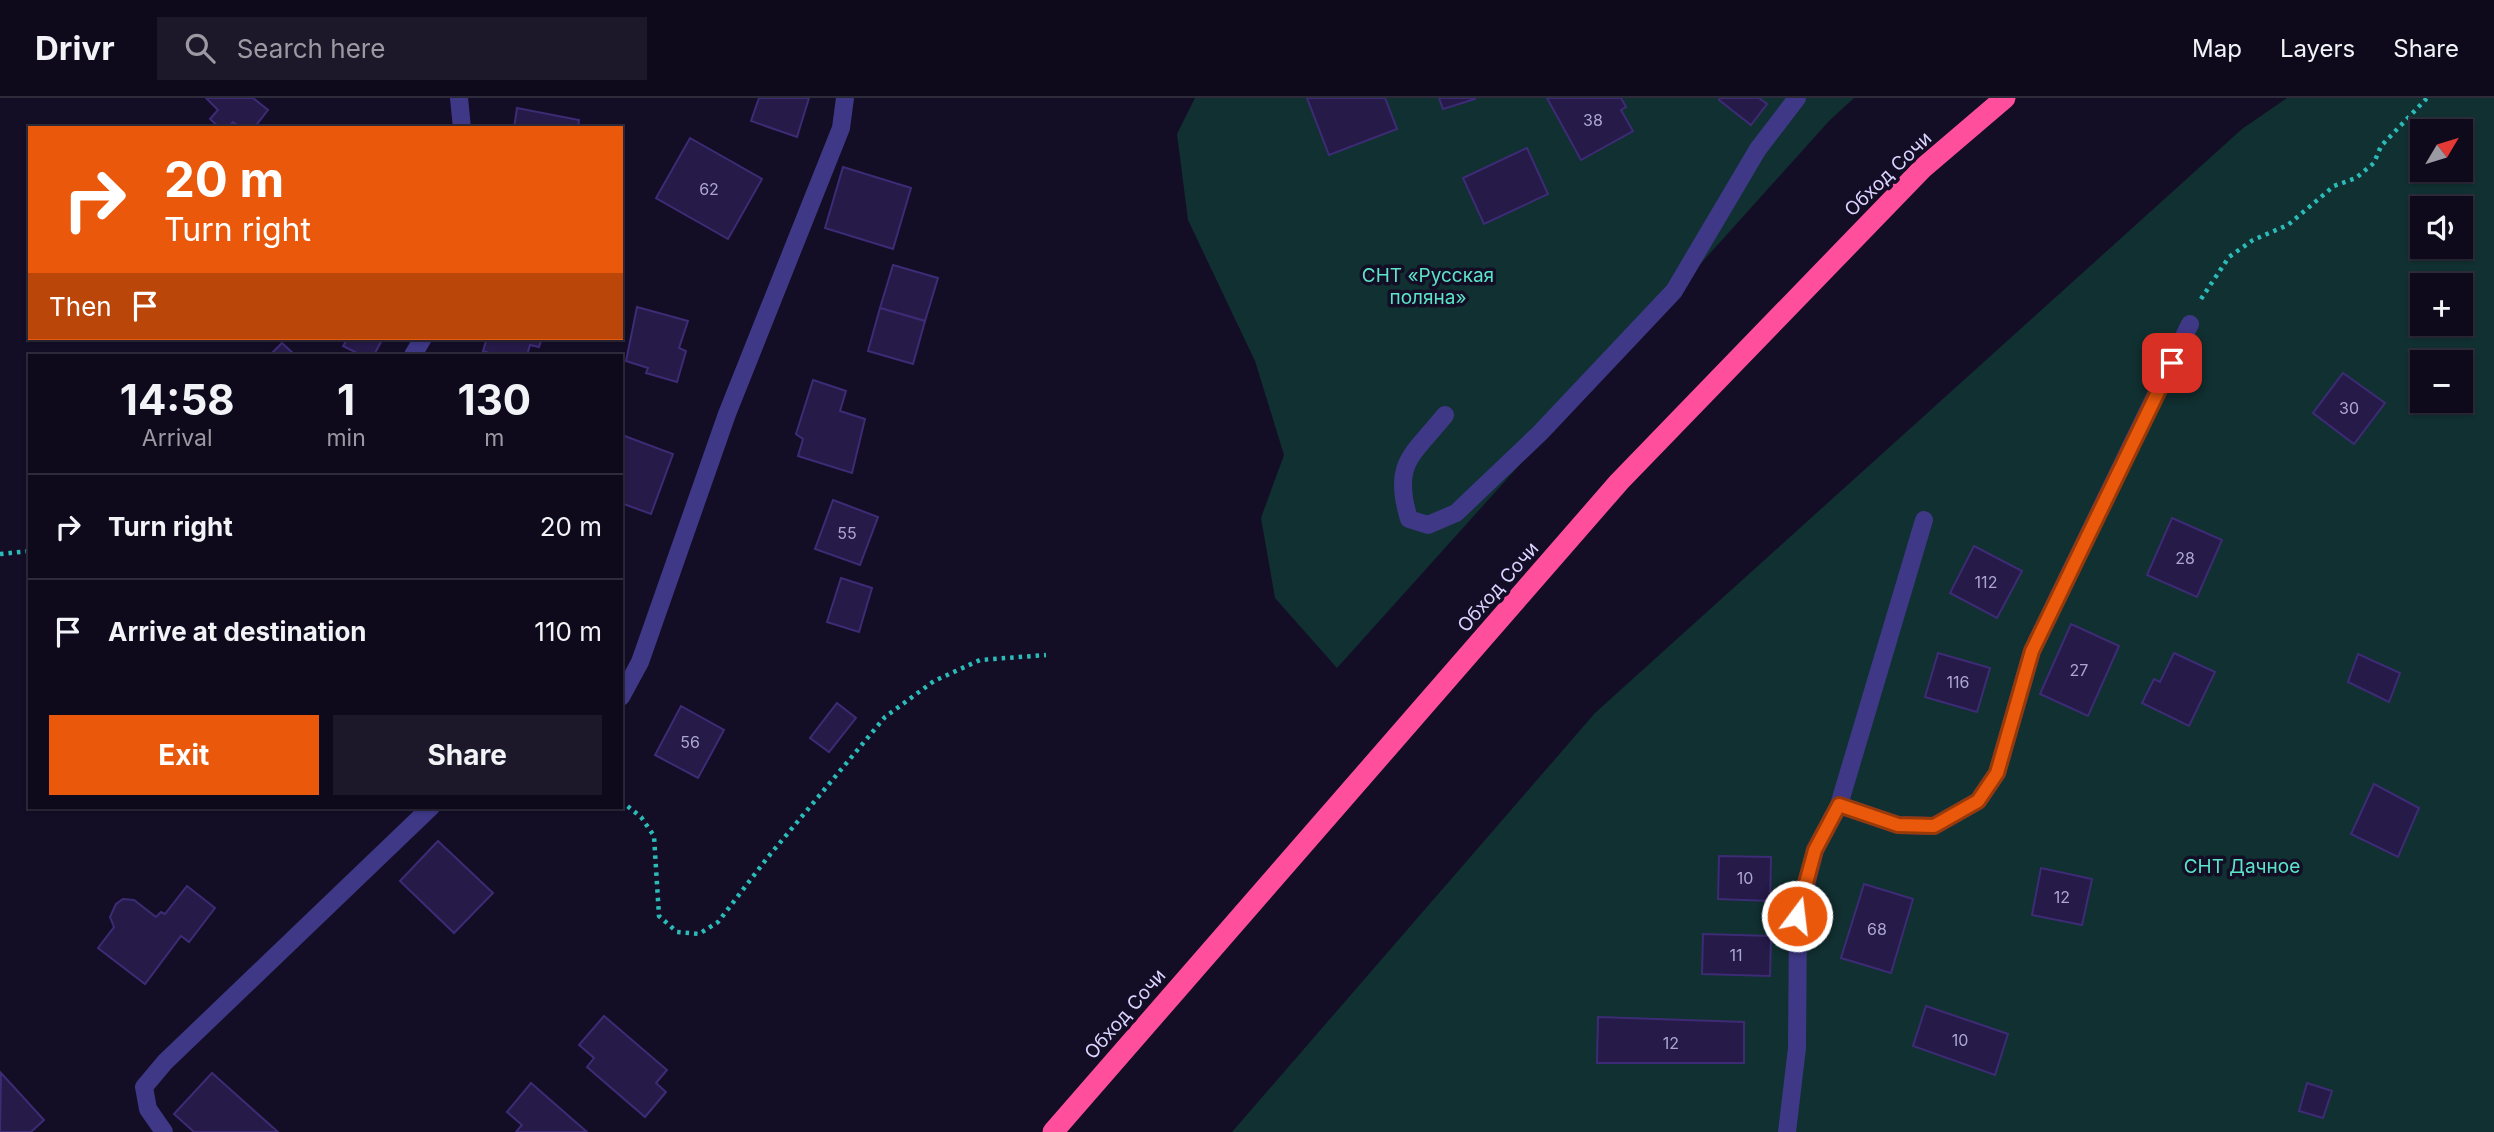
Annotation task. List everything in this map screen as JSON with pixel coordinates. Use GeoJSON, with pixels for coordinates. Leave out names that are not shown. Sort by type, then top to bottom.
{"type":"FeatureCollection","features":[{"type":"Feature","properties":{"kind":"highway","name":"Обход Сочи"},"geometry":{"type":"LineString","coordinates":[[1053,1132],[1619,482],[1923,167],[2005,98]]}},
{"type":"Feature","properties":{"kind":"street"},"geometry":{"type":"LineString","coordinates":[[459,98],[462,126]]}},
{"type":"Feature","properties":{"kind":"street"},"geometry":{"type":"LineString","coordinates":[[623,692],[640,662],[727,414],[841,128],[845,98]]}},
{"type":"Feature","properties":{"kind":"street"},"geometry":{"type":"LineString","coordinates":[[1445,415],[1403,467],[1403,500],[1409,519],[1428,525],[1456,513],[1540,433],[1674,291],[1758,149],[1797,98]]}},
{"type":"Feature","properties":{"kind":"street"},"geometry":{"type":"LineString","coordinates":[[1839,805],[1898,825],[1934,826],[1978,801],[1997,773],[2032,651],[2190,324]]}},
{"type":"Feature","properties":{"kind":"street"},"geometry":{"type":"LineString","coordinates":[[1787,1132],[1797,1048],[1797,916],[1815,850],[1839,805],[1924,520]]}},
{"type":"Feature","properties":{"kind":"street"},"geometry":{"type":"LineString","coordinates":[[164,1132],[148,1109],[144,1087],[165,1062],[429,809]]}},
{"type":"Feature","properties":{"kind":"path"},"geometry":{"type":"LineString","coordinates":[[2190,324],[2211,280],[2229,257],[2253,240],[2288,225],[2334,186],[2356,178],[2374,163],[2381,146],[2427,98]]}},
{"type":"Feature","properties":{"kind":"path"},"geometry":{"type":"LineString","coordinates":[[0,554],[28,551]]}},
{"type":"Feature","properties":{"kind":"path"},"geometry":{"type":"LineString","coordinates":[[623,803],[641,817],[654,836],[659,916],[677,932],[699,934],[718,922],[768,857],[885,717],[934,681],[980,660],[1046,654]]}},
{"type":"Feature","properties":{"kind":"green space","name":"СНТ «Русская поляна»"},"geometry":{"type":"Polygon","coordinates":[[[1195,98],[1854,98],[1829,121],[1337,668],[1275,598],[1261,518],[1284,455],[1255,361],[1188,220],[1177,134],[1195,98]]]}},
{"type":"Feature","properties":{"kind":"green space","name":"СНТ Дачное"},"geometry":{"type":"Polygon","coordinates":[[[2287,98],[2494,98],[2494,1132],[1232,1132],[1595,713],[2242,129],[2287,98]]]}},
{"type":"Feature","properties":{"kind":"building"},"geometry":{"type":"Polygon","coordinates":[[[206,98],[253,98],[268,110],[256,126],[238,126],[233,122],[230,126],[218,126],[210,119],[218,110],[206,98]]]}},
{"type":"Feature","properties":{"kind":"building"},"geometry":{"type":"Polygon","coordinates":[[[759,98],[809,98],[797,137],[751,121],[759,98]]]}},
{"type":"Feature","properties":{"kind":"building"},"geometry":{"type":"Polygon","coordinates":[[[1307,98],[1385,98],[1397,129],[1329,155],[1307,98]]]}},
{"type":"Feature","properties":{"kind":"building"},"geometry":{"type":"Polygon","coordinates":[[[1439,98],[1475,98],[1475,99],[1443,109],[1439,98]]]}},
{"type":"Feature","properties":{"kind":"building"},"geometry":{"type":"Polygon","coordinates":[[[1547,98],[1621,98],[1626,107],[1621,110],[1633,131],[1581,160],[1547,98]]]}},
{"type":"Feature","properties":{"kind":"building"},"geometry":{"type":"Polygon","coordinates":[[[1759,98],[1767,104],[1751,125],[1719,100],[1759,98]]]}},
{"type":"Feature","properties":{"kind":"building"},"geometry":{"type":"Polygon","coordinates":[[[517,108],[579,120],[578,126],[514,126],[517,108]]]}},
{"type":"Feature","properties":{"kind":"building"},"geometry":{"type":"Polygon","coordinates":[[[690,138],[762,179],[728,239],[656,198],[690,138]]]}},
{"type":"Feature","properties":{"kind":"building"},"geometry":{"type":"Polygon","coordinates":[[[1527,148],[1548,194],[1484,224],[1463,178],[1527,148]]]}},
{"type":"Feature","properties":{"kind":"building"},"geometry":{"type":"Polygon","coordinates":[[[843,167],[911,188],[893,249],[825,228],[843,167]]]}},
{"type":"Feature","properties":{"kind":"building"},"geometry":{"type":"Polygon","coordinates":[[[893,265],[938,278],[925,321],[880,308],[893,265]]]}},
{"type":"Feature","properties":{"kind":"building"},"geometry":{"type":"Polygon","coordinates":[[[637,307],[688,321],[679,348],[686,351],[677,382],[646,373],[648,368],[626,361],[637,307]]]}},
{"type":"Feature","properties":{"kind":"building"},"geometry":{"type":"Polygon","coordinates":[[[880,308],[925,321],[913,364],[868,351],[880,308]]]}},
{"type":"Feature","properties":{"kind":"building"},"geometry":{"type":"Polygon","coordinates":[[[347,340],[382,340],[375,354],[359,354],[343,346],[347,340]]]}},
{"type":"Feature","properties":{"kind":"building"},"geometry":{"type":"Polygon","coordinates":[[[486,340],[541,340],[539,347],[530,345],[527,354],[493,354],[483,351],[486,340]]]}},
{"type":"Feature","properties":{"kind":"building"},"geometry":{"type":"Polygon","coordinates":[[[282,343],[294,354],[271,354],[282,343]]]}},
{"type":"Feature","properties":{"kind":"building"},"geometry":{"type":"Polygon","coordinates":[[[2343,373],[2385,403],[2354,444],[2313,413],[2343,373]]]}},
{"type":"Feature","properties":{"kind":"building"},"geometry":{"type":"Polygon","coordinates":[[[813,380],[846,391],[840,411],[865,419],[852,473],[798,456],[803,439],[796,434],[813,380]]]}},
{"type":"Feature","properties":{"kind":"building"},"geometry":{"type":"Polygon","coordinates":[[[623,435],[673,454],[651,514],[623,504],[623,435]]]}},
{"type":"Feature","properties":{"kind":"building"},"geometry":{"type":"Polygon","coordinates":[[[833,500],[878,517],[860,565],[815,549],[833,500]]]}},
{"type":"Feature","properties":{"kind":"building"},"geometry":{"type":"Polygon","coordinates":[[[2172,518],[2222,540],[2197,597],[2147,575],[2172,518]]]}},
{"type":"Feature","properties":{"kind":"building"},"geometry":{"type":"Polygon","coordinates":[[[1974,546],[2022,571],[1997,618],[1950,593],[1974,546]]]}},
{"type":"Feature","properties":{"kind":"building"},"geometry":{"type":"Polygon","coordinates":[[[841,578],[872,588],[859,632],[827,622],[841,578]]]}},
{"type":"Feature","properties":{"kind":"building"},"geometry":{"type":"Polygon","coordinates":[[[2071,624],[2119,646],[2088,716],[2040,694],[2071,624]]]}},
{"type":"Feature","properties":{"kind":"building"},"geometry":{"type":"Polygon","coordinates":[[[1938,653],[1990,668],[1977,712],[1925,697],[1938,653]]]}},
{"type":"Feature","properties":{"kind":"building"},"geometry":{"type":"Polygon","coordinates":[[[2174,653],[2215,672],[2189,726],[2142,703],[2154,679],[2160,682],[2174,653]]]}},
{"type":"Feature","properties":{"kind":"building"},"geometry":{"type":"Polygon","coordinates":[[[2358,654],[2400,673],[2389,702],[2348,682],[2358,654]]]}},
{"type":"Feature","properties":{"kind":"building"},"geometry":{"type":"Polygon","coordinates":[[[837,703],[856,718],[829,752],[810,738],[837,703]]]}},
{"type":"Feature","properties":{"kind":"building"},"geometry":{"type":"Polygon","coordinates":[[[681,706],[724,730],[698,778],[655,755],[681,706]]]}},
{"type":"Feature","properties":{"kind":"building"},"geometry":{"type":"Polygon","coordinates":[[[2374,784],[2419,808],[2398,857],[2351,834],[2374,784]]]}},
{"type":"Feature","properties":{"kind":"building"},"geometry":{"type":"Polygon","coordinates":[[[438,841],[493,893],[454,933],[400,881],[438,841]]]}},
{"type":"Feature","properties":{"kind":"building"},"geometry":{"type":"Polygon","coordinates":[[[1719,856],[1771,857],[1770,901],[1718,899],[1719,856]]]}},
{"type":"Feature","properties":{"kind":"building"},"geometry":{"type":"Polygon","coordinates":[[[2041,868],[2092,879],[2082,925],[2032,915],[2041,868]]]}},
{"type":"Feature","properties":{"kind":"building"},"geometry":{"type":"Polygon","coordinates":[[[1864,884],[1913,899],[1891,973],[1841,958],[1864,884]]]}},
{"type":"Feature","properties":{"kind":"building"},"geometry":{"type":"Polygon","coordinates":[[[187,886],[215,908],[189,942],[181,936],[145,984],[98,948],[114,927],[110,917],[116,904],[123,899],[134,900],[156,917],[161,912],[165,914],[187,886]]]}},
{"type":"Feature","properties":{"kind":"building"},"geometry":{"type":"Polygon","coordinates":[[[1703,934],[1771,936],[1770,976],[1702,974],[1703,934]]]}},
{"type":"Feature","properties":{"kind":"building"},"geometry":{"type":"Polygon","coordinates":[[[1926,1006],[2008,1034],[1995,1075],[1913,1046],[1926,1006]]]}},
{"type":"Feature","properties":{"kind":"building"},"geometry":{"type":"Polygon","coordinates":[[[604,1016],[667,1070],[656,1083],[666,1092],[645,1117],[587,1067],[594,1058],[579,1045],[604,1016]]]}},
{"type":"Feature","properties":{"kind":"building"},"geometry":{"type":"Polygon","coordinates":[[[1598,1017],[1744,1022],[1744,1063],[1597,1063],[1598,1017]]]}},
{"type":"Feature","properties":{"kind":"building"},"geometry":{"type":"Polygon","coordinates":[[[1,1073],[44,1120],[31,1132],[0,1132],[1,1073]]]}},
{"type":"Feature","properties":{"kind":"building"},"geometry":{"type":"Polygon","coordinates":[[[212,1073],[278,1132],[194,1132],[174,1114],[212,1073]]]}},
{"type":"Feature","properties":{"kind":"building"},"geometry":{"type":"Polygon","coordinates":[[[531,1083],[587,1132],[516,1132],[522,1125],[507,1112],[531,1083]]]}},
{"type":"Feature","properties":{"kind":"building"},"geometry":{"type":"Polygon","coordinates":[[[2307,1083],[2332,1091],[2323,1118],[2299,1111],[2307,1083]]]}},
{"type":"Feature","properties":{"kind":"route"},"geometry":{"type":"LineString","coordinates":[[1797,916],[1815,850],[1839,805],[1898,825],[1934,826],[1978,801],[1997,773],[2032,651],[2172,363]]}}]}
